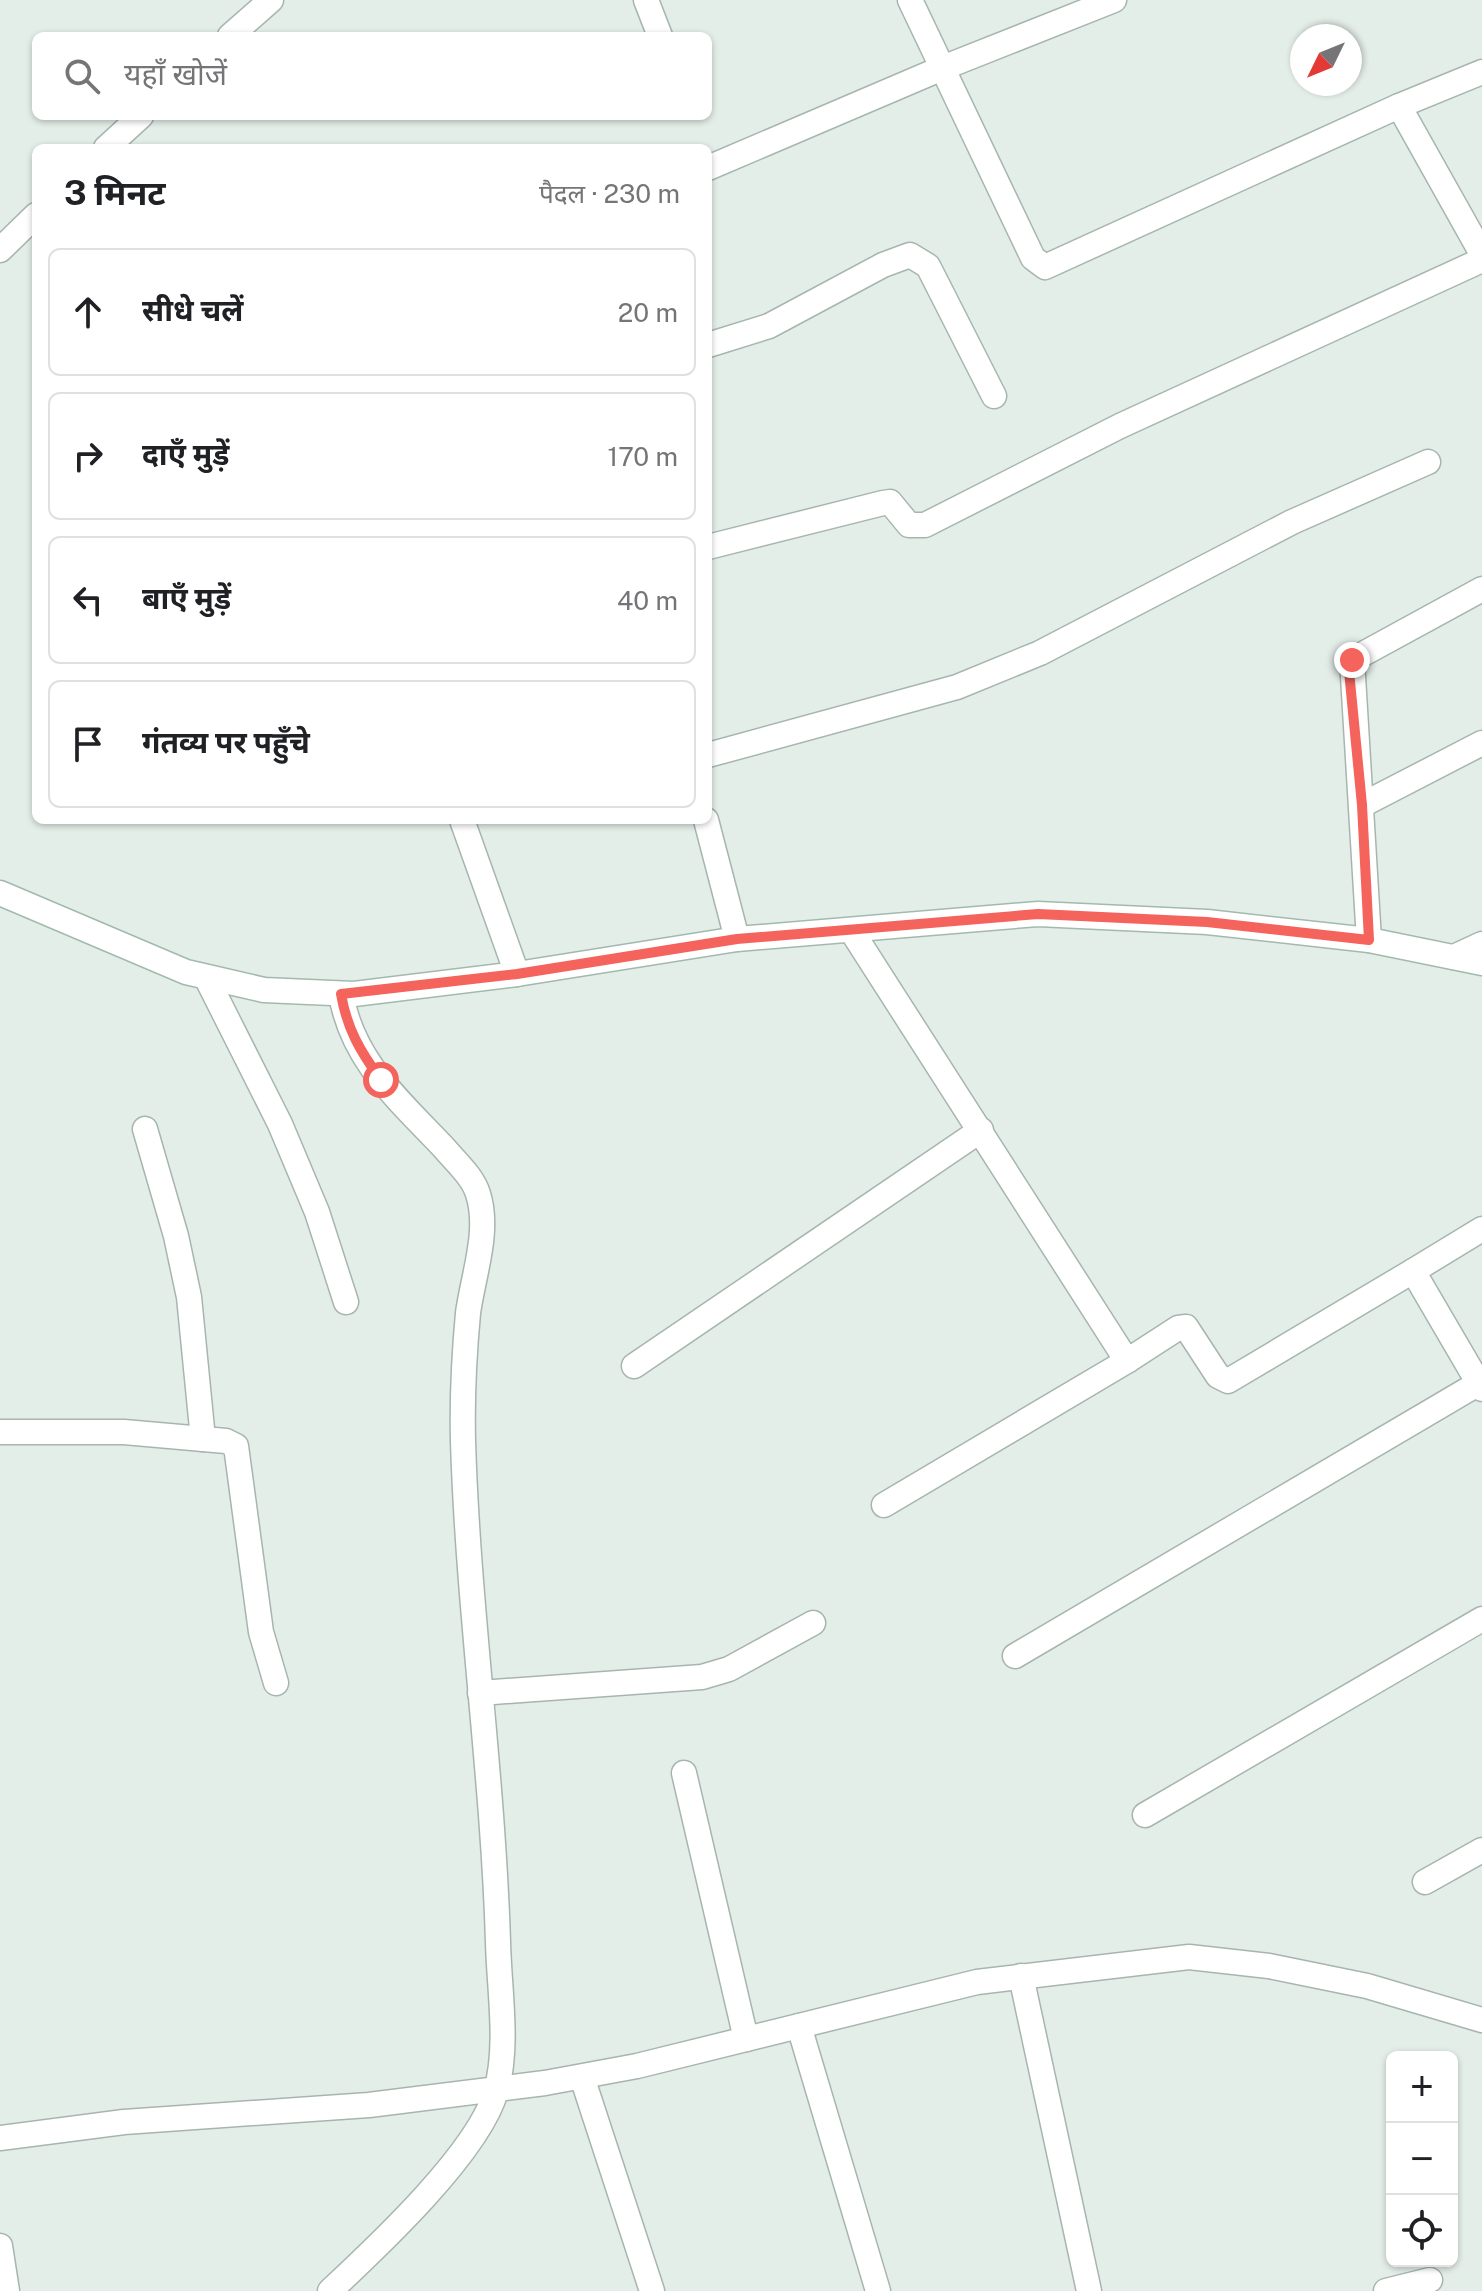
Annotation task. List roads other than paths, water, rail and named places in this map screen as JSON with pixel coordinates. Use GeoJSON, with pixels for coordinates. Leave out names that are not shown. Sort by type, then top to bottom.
{"type":"FeatureCollection","features":[{"type":"Feature","properties":{"kind":"street"},"geometry":{"type":"LineString","coordinates":[[235,32],[271,0]]}},
{"type":"Feature","properties":{"kind":"street"},"geometry":{"type":"LineString","coordinates":[[646,0],[658,32]]}},
{"type":"Feature","properties":{"kind":"street"},"geometry":{"type":"LineString","coordinates":[[910,0],[940,69],[1033,258],[1045,267],[1399,106],[1482,72]]}},
{"type":"Feature","properties":{"kind":"street"},"geometry":{"type":"LineString","coordinates":[[712,166],[940,69],[1114,0]]}},
{"type":"Feature","properties":{"kind":"street"},"geometry":{"type":"LineString","coordinates":[[712,546],[883,503],[895,507],[909,525],[925,525],[1120,426],[1482,257],[1399,106]]}},
{"type":"Feature","properties":{"kind":"street"},"geometry":{"type":"LineString","coordinates":[[110,144],[137,120]]}},
{"type":"Feature","properties":{"kind":"street"},"geometry":{"type":"LineString","coordinates":[[0,250],[32,219]]}},
{"type":"Feature","properties":{"kind":"street"},"geometry":{"type":"LineString","coordinates":[[712,344],[769,326],[892,260],[910,255],[928,266],[994,396]]}},
{"type":"Feature","properties":{"kind":"street"},"geometry":{"type":"LineString","coordinates":[[712,754],[971,681],[1040,653],[1292,522],[1428,462]]}},
{"type":"Feature","properties":{"kind":"street"},"geometry":{"type":"LineString","coordinates":[[1369,940],[1362,805],[1349,671],[1352,660],[1482,589]]}},
{"type":"Feature","properties":{"kind":"street"},"geometry":{"type":"LineString","coordinates":[[1362,805],[1482,743]]}},
{"type":"Feature","properties":{"kind":"street"},"geometry":{"type":"LineString","coordinates":[[463,824],[517,974]]}},
{"type":"Feature","properties":{"kind":"street"},"geometry":{"type":"LineString","coordinates":[[707,824],[737,939]]}},
{"type":"Feature","properties":{"kind":"street"},"geometry":{"type":"LineString","coordinates":[[0,893],[186,972],[264,990],[341,994],[517,974],[737,939],[1038,914],[1207,922],[1369,940],[1482,963]]}},
{"type":"Feature","properties":{"kind":"street"},"geometry":{"type":"LineString","coordinates":[[851,930],[1127,1361]]}},
{"type":"Feature","properties":{"kind":"street"},"geometry":{"type":"LineString","coordinates":[[1454,957],[1482,944]]}},
{"type":"Feature","properties":{"kind":"street"},"geometry":{"type":"LineString","coordinates":[[206,977],[280,1124],[317,1212],[346,1302]]}},
{"type":"Feature","properties":{"kind":"street"},"geometry":{"type":"LineString","coordinates":[[330,2291],[389,2236],[464,2149],[497,2090],[501,2051],[494,1834],[467,1553],[462,1406],[468,1314],[482,1223],[478,1193],[467,1173],[381,1080],[356,1047],[345,1021],[341,994]]}},
{"type":"Feature","properties":{"kind":"street"},"geometry":{"type":"LineString","coordinates":[[145,1129],[176,1236],[189,1297],[203,1439]]}},
{"type":"Feature","properties":{"kind":"street"},"geometry":{"type":"LineString","coordinates":[[634,1366],[981,1130]]}},
{"type":"Feature","properties":{"kind":"street"},"geometry":{"type":"LineString","coordinates":[[884,1505],[1178,1328],[1186,1327],[1218,1376],[1228,1381],[1482,1229]]}},
{"type":"Feature","properties":{"kind":"street"},"geometry":{"type":"LineString","coordinates":[[1015,1656],[1480,1386],[1413,1271]]}},
{"type":"Feature","properties":{"kind":"street"},"geometry":{"type":"LineString","coordinates":[[0,1432],[124,1432],[231,1442],[239,1453],[261,1632],[276,1683]]}},
{"type":"Feature","properties":{"kind":"street"},"geometry":{"type":"LineString","coordinates":[[1145,1815],[1482,1619]]}},
{"type":"Feature","properties":{"kind":"street"},"geometry":{"type":"LineString","coordinates":[[480,1693],[702,1677],[729,1669],[813,1623]]}},
{"type":"Feature","properties":{"kind":"street"},"geometry":{"type":"LineString","coordinates":[[684,1773],[746,2039]]}},
{"type":"Feature","properties":{"kind":"street"},"geometry":{"type":"LineString","coordinates":[[1425,1882],[1482,1850]]}},
{"type":"Feature","properties":{"kind":"street"},"geometry":{"type":"LineString","coordinates":[[0,2138],[124,2122],[369,2105],[497,2090],[582,2077],[977,1982],[1189,1957],[1269,1966],[1367,1986],[1482,2020]]}},
{"type":"Feature","properties":{"kind":"street"},"geometry":{"type":"LineString","coordinates":[[1021,1976],[1089,2291]]}},
{"type":"Feature","properties":{"kind":"street"},"geometry":{"type":"LineString","coordinates":[[799,2026],[878,2291]]}},
{"type":"Feature","properties":{"kind":"street"},"geometry":{"type":"LineString","coordinates":[[582,2077],[652,2291]]}},
{"type":"Feature","properties":{"kind":"street"},"geometry":{"type":"LineString","coordinates":[[0,2246],[4,2287]]}},
{"type":"Feature","properties":{"kind":"street"},"geometry":{"type":"LineString","coordinates":[[1386,2291],[1430,2280]]}}]}
